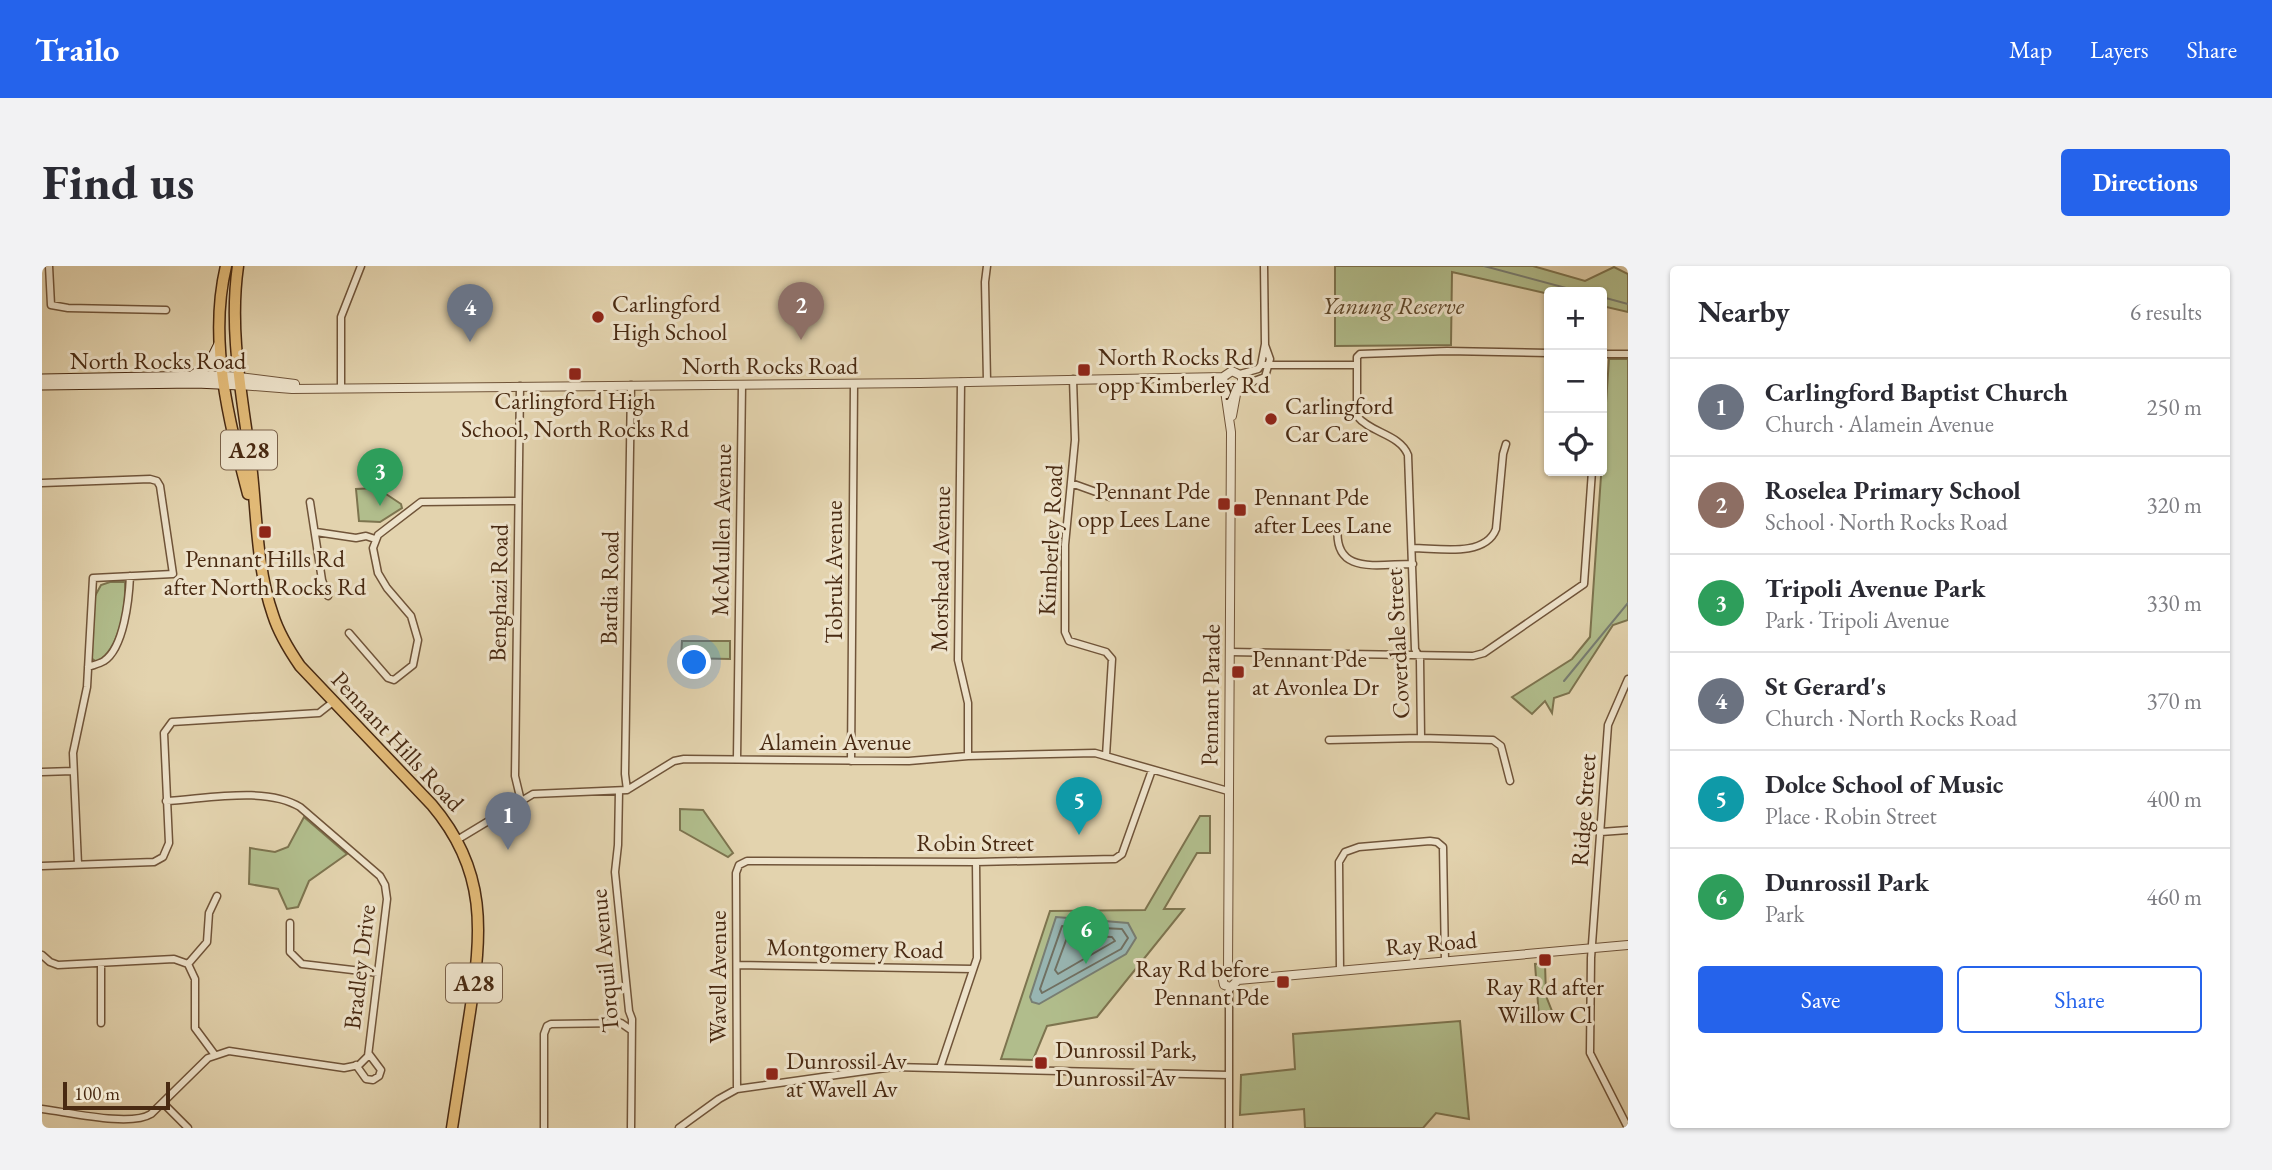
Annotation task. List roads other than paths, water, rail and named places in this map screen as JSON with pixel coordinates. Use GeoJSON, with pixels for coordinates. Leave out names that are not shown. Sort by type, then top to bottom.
{"type":"FeatureCollection","features":[{"type":"Feature","properties":{"kind":"highway","name":"Pennant Hills Road"},"geometry":{"type":"LineString","coordinates":[[226,266],[220,311],[223,379],[254,515],[266,591],[279,631],[300,666],[432,805],[457,840],[473,877],[479,923],[474,985],[452,1128]]}},
{"type":"Feature","properties":{"kind":"highway","name":"Pennant Hills Road"},"geometry":{"type":"LineString","coordinates":[[238,266],[234,289],[235,334],[252,474],[254,515]]}},
{"type":"Feature","properties":{"kind":"main road"},"geometry":{"type":"LineString","coordinates":[[188,376],[201,372],[208,366],[220,343]]}},
{"type":"Feature","properties":{"kind":"main road","name":"North Rocks Road"},"geometry":{"type":"LineString","coordinates":[[42,379],[188,376],[239,381]]}},
{"type":"Feature","properties":{"kind":"main road","name":"North Rocks Road"},"geometry":{"type":"LineString","coordinates":[[42,385],[223,379]]}},
{"type":"Feature","properties":{"kind":"street"},"geometry":{"type":"LineString","coordinates":[[49,266],[51,305],[68,308],[166,310]]}},
{"type":"Feature","properties":{"kind":"street"},"geometry":{"type":"LineString","coordinates":[[341,387],[341,317],[360,266]]}},
{"type":"Feature","properties":{"kind":"street"},"geometry":{"type":"LineString","coordinates":[[987,266],[987,381]]}},
{"type":"Feature","properties":{"kind":"street"},"geometry":{"type":"LineString","coordinates":[[1264,266],[1265,344],[1265,365],[1265,377],[1239,387],[1227,388],[1223,377],[1232,371],[1240,374],[1265,365],[1357,365],[1357,357],[1360,354],[1447,351],[1544,353]]}},
{"type":"Feature","properties":{"kind":"street"},"geometry":{"type":"LineString","coordinates":[[1607,354],[1628,354]]}},
{"type":"Feature","properties":{"kind":"street","name":"Coverdale Street"},"geometry":{"type":"LineString","coordinates":[[1357,365],[1357,416],[1362,422],[1401,444],[1407,452],[1415,649],[1420,659],[1421,738]]}},
{"type":"Feature","properties":{"kind":"street"},"geometry":{"type":"LineString","coordinates":[[1239,387],[1242,379],[1240,374]]}},
{"type":"Feature","properties":{"kind":"street","name":"North Rocks Road"},"geometry":{"type":"LineString","coordinates":[[239,381],[292,389],[854,384],[1223,377]]}},
{"type":"Feature","properties":{"kind":"street","name":"Kimberley Road"},"geometry":{"type":"LineString","coordinates":[[1073,379],[1076,438],[1065,548],[1065,635],[1069,641],[1106,652],[1112,659],[1106,756]]}},
{"type":"Feature","properties":{"kind":"street","name":"Morshead Avenue"},"geometry":{"type":"LineString","coordinates":[[961,382],[958,660],[968,703],[968,756]]}},
{"type":"Feature","properties":{"kind":"street","name":"Tobruk Avenue"},"geometry":{"type":"LineString","coordinates":[[851,761],[854,384]]}},
{"type":"Feature","properties":{"kind":"street","name":"McMullen Avenue"},"geometry":{"type":"LineString","coordinates":[[737,759],[742,385]]}},
{"type":"Feature","properties":{"kind":"street","name":"Benghazi Road"},"geometry":{"type":"LineString","coordinates":[[520,386],[515,776],[521,801]]}},
{"type":"Feature","properties":{"kind":"street","name":"Bardia Road"},"geometry":{"type":"LineString","coordinates":[[628,790],[625,774],[631,386]]}},
{"type":"Feature","properties":{"kind":"street","name":"Pennant Parade"},"geometry":{"type":"LineString","coordinates":[[1231,419],[1239,387]]}},
{"type":"Feature","properties":{"kind":"street","name":"Pennant Parade"},"geometry":{"type":"LineString","coordinates":[[1227,388],[1231,419],[1228,971]]}},
{"type":"Feature","properties":{"kind":"street"},"geometry":{"type":"LineString","coordinates":[[1413,548],[1469,549],[1492,537],[1496,529],[1506,444]]}},
{"type":"Feature","properties":{"kind":"street"},"geometry":{"type":"LineString","coordinates":[[1230,652],[1473,656],[1484,653],[1581,587],[1585,576],[1592,476]]}},
{"type":"Feature","properties":{"kind":"street"},"geometry":{"type":"LineString","coordinates":[[42,483],[150,479],[157,481],[173,574],[93,578],[86,690],[73,753],[79,864]]}},
{"type":"Feature","properties":{"kind":"street"},"geometry":{"type":"LineString","coordinates":[[1071,484],[1110,497]]}},
{"type":"Feature","properties":{"kind":"street"},"geometry":{"type":"LineString","coordinates":[[349,633],[390,679],[397,679],[414,665],[418,645],[416,629],[407,611],[378,573],[373,554],[375,539],[421,502],[518,501]]}},
{"type":"Feature","properties":{"kind":"street"},"geometry":{"type":"LineString","coordinates":[[310,502],[322,580],[328,596]]}},
{"type":"Feature","properties":{"kind":"street"},"geometry":{"type":"LineString","coordinates":[[1338,525],[1338,547],[1349,561],[1359,564],[1412,564]]}},
{"type":"Feature","properties":{"kind":"street"},"geometry":{"type":"LineString","coordinates":[[316,532],[375,539]]}},
{"type":"Feature","properties":{"kind":"street"},"geometry":{"type":"LineString","coordinates":[[88,667],[102,663],[114,649],[127,608],[130,576]]}},
{"type":"Feature","properties":{"kind":"street","name":"Ridge Street"},"geometry":{"type":"LineString","coordinates":[[1628,679],[1608,725],[1592,948],[1590,1053],[1628,1128]]}},
{"type":"Feature","properties":{"kind":"street"},"geometry":{"type":"LineString","coordinates":[[42,866],[154,862],[161,859],[169,847],[164,733],[172,722],[320,713],[333,702]]}},
{"type":"Feature","properties":{"kind":"street"},"geometry":{"type":"LineString","coordinates":[[1329,740],[1421,738],[1495,741],[1502,749],[1510,781]]}},
{"type":"Feature","properties":{"kind":"street","name":"Alamein Avenue"},"geometry":{"type":"LineString","coordinates":[[457,840],[521,801],[540,793],[628,790],[680,759],[909,761],[968,756],[1095,753],[1228,792]]}},
{"type":"Feature","properties":{"kind":"street"},"geometry":{"type":"LineString","coordinates":[[42,772],[73,771]]}},
{"type":"Feature","properties":{"kind":"street","name":"Robin Street"},"geometry":{"type":"LineString","coordinates":[[739,866],[757,861],[976,862],[1115,859],[1122,854],[1152,771]]}},
{"type":"Feature","properties":{"kind":"street","name":"Torquil Avenue"},"geometry":{"type":"LineString","coordinates":[[619,791],[615,872],[632,1019],[631,1128]]}},
{"type":"Feature","properties":{"kind":"street","name":"Bradley Drive"},"geometry":{"type":"LineString","coordinates":[[166,801],[258,795],[284,799],[300,807],[383,880],[387,899],[369,1054],[381,1070],[379,1076],[373,1080],[366,1079],[356,1065]]}},
{"type":"Feature","properties":{"kind":"street"},"geometry":{"type":"LineString","coordinates":[[1601,832],[1628,830]]}},
{"type":"Feature","properties":{"kind":"street"},"geometry":{"type":"LineString","coordinates":[[1340,970],[1339,862],[1349,849],[1370,846],[1430,841],[1443,847],[1445,961]]}},
{"type":"Feature","properties":{"kind":"street"},"geometry":{"type":"LineString","coordinates":[[940,1068],[976,958],[976,862]]}},
{"type":"Feature","properties":{"kind":"street","name":"Wavell Avenue"},"geometry":{"type":"LineString","coordinates":[[737,1089],[736,873],[739,866]]}},
{"type":"Feature","properties":{"kind":"street"},"geometry":{"type":"LineString","coordinates":[[188,964],[206,944],[210,909],[218,896]]}},
{"type":"Feature","properties":{"kind":"street"},"geometry":{"type":"LineString","coordinates":[[290,923],[290,952],[302,964],[378,973]]}},
{"type":"Feature","properties":{"kind":"street","name":"Ray Road"},"geometry":{"type":"LineString","coordinates":[[1238,980],[1628,945]]}},
{"type":"Feature","properties":{"kind":"street"},"geometry":{"type":"LineString","coordinates":[[42,955],[58,965],[174,960],[188,964],[195,979],[195,1028],[215,1055],[208,1058],[146,1118],[133,1121],[42,1109]]}},
{"type":"Feature","properties":{"kind":"street"},"geometry":{"type":"LineString","coordinates":[[101,964],[101,1023]]}},
{"type":"Feature","properties":{"kind":"street","name":"Montgomery Road"},"geometry":{"type":"LineString","coordinates":[[737,965],[973,969]]}},
{"type":"Feature","properties":{"kind":"street"},"geometry":{"type":"LineString","coordinates":[[1229,988],[1238,980],[1235,972],[1228,971],[1221,981],[1229,988],[1229,1128]]}},
{"type":"Feature","properties":{"kind":"street"},"geometry":{"type":"LineString","coordinates":[[544,1128],[544,1034],[547,1026],[621,1023],[631,1030]]}},
{"type":"Feature","properties":{"kind":"street","name":"Bradley Drive"},"geometry":{"type":"LineString","coordinates":[[215,1055],[229,1051],[344,1068],[356,1065],[369,1054]]}},
{"type":"Feature","properties":{"kind":"street"},"geometry":{"type":"LineString","coordinates":[[679,1128],[737,1089],[893,1067],[1229,1075]]}},
{"type":"Feature","properties":{"kind":"street"},"geometry":{"type":"LineString","coordinates":[[163,1103],[188,1128]]}},
{"type":"Feature","properties":{"kind":"water"},"geometry":{"type":"Polygon","coordinates":[[[1056,917],[1128,923],[1136,938],[1126,954],[1039,1004],[1032,1002],[1030,997],[1056,917]]]}},
{"type":"Feature","properties":{"kind":"waterway"},"geometry":{"type":"LineString","coordinates":[[1484,266],[1562,287]]}},
{"type":"Feature","properties":{"kind":"waterway"},"geometry":{"type":"LineString","coordinates":[[1607,298],[1628,304]]}},
{"type":"Feature","properties":{"kind":"waterway"},"geometry":{"type":"LineString","coordinates":[[1564,681],[1628,603]]}},
{"type":"Feature","properties":{"kind":"place","name":"Carlingford High School"},"geometry":{"type":"Point","coordinates":[598,317]}},
{"type":"Feature","properties":{"kind":"place","name":"Roselea Primary School"},"geometry":{"type":"Point","coordinates":[801,340]}},
{"type":"Feature","properties":{"kind":"place","name":"St Gerard's"},"geometry":{"type":"Point","coordinates":[470,342]}},
{"type":"Feature","properties":{"kind":"place","name":"North Rocks Rd opp Kimberley Rd"},"geometry":{"type":"Point","coordinates":[1084,370]}},
{"type":"Feature","properties":{"kind":"place","name":"Carlingford High School, North Rocks Rd"},"geometry":{"type":"Point","coordinates":[575,374]}},
{"type":"Feature","properties":{"kind":"place","name":"Carlingford Car Care"},"geometry":{"type":"Point","coordinates":[1271,419]}},
{"type":"Feature","properties":{"kind":"place","name":"Pennant Pde opp Lees Lane"},"geometry":{"type":"Point","coordinates":[1224,504]}},
{"type":"Feature","properties":{"kind":"place","name":"Tripoli Avenue Park"},"geometry":{"type":"Point","coordinates":[380,506]}},
{"type":"Feature","properties":{"kind":"place","name":"Pennant Pde after Lees Lane"},"geometry":{"type":"Point","coordinates":[1240,510]}},
{"type":"Feature","properties":{"kind":"place","name":"Pennant Hills Rd after North Rocks Rd"},"geometry":{"type":"Point","coordinates":[265,532]}},
{"type":"Feature","properties":{"kind":"place","name":"Pennant Pde at Avonlea Dr"},"geometry":{"type":"Point","coordinates":[1238,672]}},
{"type":"Feature","properties":{"kind":"place","name":"Dolce School of Music"},"geometry":{"type":"Point","coordinates":[1079,835]}},
{"type":"Feature","properties":{"kind":"place","name":"Carlingford Baptist Church"},"geometry":{"type":"Point","coordinates":[508,850]}},
{"type":"Feature","properties":{"kind":"place","name":"Ray Rd after Willow Cl"},"geometry":{"type":"Point","coordinates":[1545,960]}},
{"type":"Feature","properties":{"kind":"place","name":"Dunrossil Park"},"geometry":{"type":"Point","coordinates":[1086,964]}},
{"type":"Feature","properties":{"kind":"place","name":"Ray Rd before Pennant Pde"},"geometry":{"type":"Point","coordinates":[1283,982]}},
{"type":"Feature","properties":{"kind":"place","name":"Dunrossil Park, Dunrossil Av"},"geometry":{"type":"Point","coordinates":[1041,1063]}},
{"type":"Feature","properties":{"kind":"place","name":"Dunrossil Av at Wavell Av"},"geometry":{"type":"Point","coordinates":[772,1074]}},
{"type":"Feature","properties":{"kind":"park label","name":"Yanung Reserve"},"geometry":{"type":"Point","coordinates":[1393,305]}}]}
